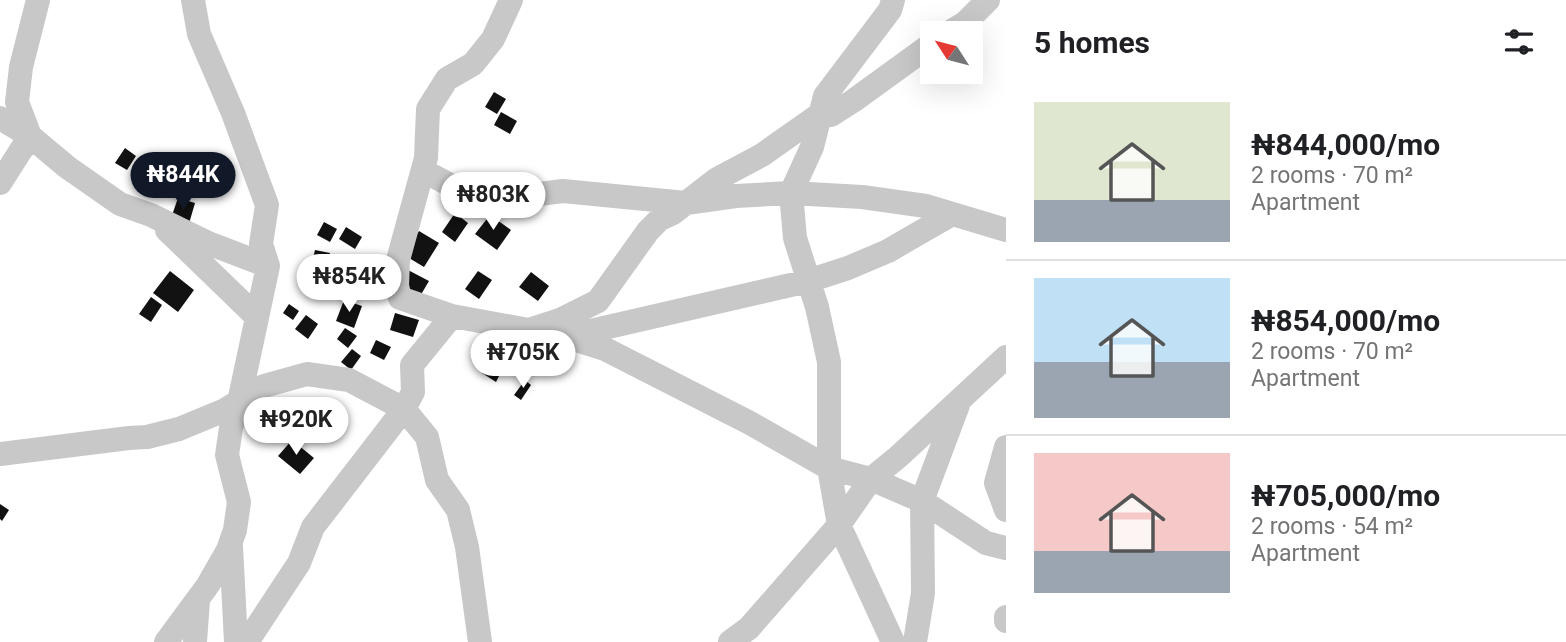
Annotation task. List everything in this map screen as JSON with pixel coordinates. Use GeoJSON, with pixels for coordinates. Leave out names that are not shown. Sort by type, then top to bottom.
{"type":"FeatureCollection","features":[{"type":"Feature","properties":{"kind":"street"},"geometry":{"type":"LineString","coordinates":[[30,135],[17,102],[21,67],[38,0]]}},
{"type":"Feature","properties":{"kind":"street"},"geometry":{"type":"LineString","coordinates":[[166,642],[208,585],[235,530],[239,502],[227,455],[268,266],[261,244],[267,205],[233,113],[199,34],[193,0]]}},
{"type":"Feature","properties":{"kind":"street"},"geometry":{"type":"LineString","coordinates":[[512,0],[493,39],[473,64],[447,79],[428,109],[424,170],[398,260],[397,286],[400,299],[452,316],[567,337],[605,349],[750,423],[829,468],[871,479],[999,540]]}},
{"type":"Feature","properties":{"kind":"street"},"geometry":{"type":"LineString","coordinates":[[893,0],[890,10],[825,96],[812,147],[791,193],[795,238],[817,307],[829,362],[829,468],[839,525],[893,642]]}},
{"type":"Feature","properties":{"kind":"street"},"geometry":{"type":"LineString","coordinates":[[967,21],[988,0]]}},
{"type":"Feature","properties":{"kind":"street"},"geometry":{"type":"LineString","coordinates":[[823,112],[831,115],[853,102],[920,53]]}},
{"type":"Feature","properties":{"kind":"street"},"geometry":{"type":"LineString","coordinates":[[528,330],[560,320],[598,301],[648,231],[660,219],[673,214],[717,178],[762,155],[823,112]]}},
{"type":"Feature","properties":{"kind":"street"},"geometry":{"type":"LineString","coordinates":[[0,118],[30,135],[67,167],[120,204],[268,266]]}},
{"type":"Feature","properties":{"kind":"street"},"geometry":{"type":"LineString","coordinates":[[0,183],[30,135]]}},
{"type":"Feature","properties":{"kind":"street"},"geometry":{"type":"LineString","coordinates":[[424,170],[467,194],[523,196],[563,191],[686,203],[736,196],[791,193],[862,197],[926,206],[1006,230]]}},
{"type":"Feature","properties":{"kind":"street"},"geometry":{"type":"LineString","coordinates":[[567,337],[808,281],[888,251],[952,214]]}},
{"type":"Feature","properties":{"kind":"street"},"geometry":{"type":"LineString","coordinates":[[151,215],[257,317]]}},
{"type":"Feature","properties":{"kind":"street"},"geometry":{"type":"LineString","coordinates":[[247,642],[299,563],[313,527],[404,409],[413,392],[412,365],[452,316]]}},
{"type":"Feature","properties":{"kind":"street"},"geometry":{"type":"LineString","coordinates":[[730,642],[749,628],[839,525],[871,479],[1006,357]]}},
{"type":"Feature","properties":{"kind":"street"},"geometry":{"type":"LineString","coordinates":[[0,454],[147,438],[179,429],[225,410],[264,386],[307,374],[349,380],[404,409],[427,437],[438,480],[458,510],[467,547],[480,642]]}},
{"type":"Feature","properties":{"kind":"street"},"geometry":{"type":"LineString","coordinates":[[915,642],[923,593],[922,501],[960,401]]}},
{"type":"Feature","properties":{"kind":"street"},"geometry":{"type":"LineString","coordinates":[[1006,447],[996,484],[1006,510]]}},
{"type":"Feature","properties":{"kind":"street"},"geometry":{"type":"LineString","coordinates":[[231,542],[236,642]]}},
{"type":"Feature","properties":{"kind":"street"},"geometry":{"type":"LineString","coordinates":[[195,642],[198,600]]}},
{"type":"Feature","properties":{"kind":"building"},"geometry":{"type":"Polygon","coordinates":[[[494,92],[506,99],[497,114],[485,107],[494,92]]]}},
{"type":"Feature","properties":{"kind":"building"},"geometry":{"type":"Polygon","coordinates":[[[501,112],[517,121],[510,134],[494,125],[501,112]]]}},
{"type":"Feature","properties":{"kind":"building"},"geometry":{"type":"Polygon","coordinates":[[[125,148],[136,156],[127,170],[115,163],[125,148]]]}},
{"type":"Feature","properties":{"kind":"building"},"geometry":{"type":"Polygon","coordinates":[[[178,198],[195,203],[188,227],[170,221],[178,198]]]}},
{"type":"Feature","properties":{"kind":"building"},"geometry":{"type":"Polygon","coordinates":[[[455,213],[468,223],[455,242],[442,232],[455,213]]]}},
{"type":"Feature","properties":{"kind":"building"},"geometry":{"type":"Polygon","coordinates":[[[490,215],[511,230],[497,250],[475,234],[490,215]]]}},
{"type":"Feature","properties":{"kind":"building"},"geometry":{"type":"Polygon","coordinates":[[[324,222],[337,229],[330,242],[317,235],[324,222]]]}},
{"type":"Feature","properties":{"kind":"building"},"geometry":{"type":"Polygon","coordinates":[[[346,227],[362,237],[355,249],[339,239],[346,227]]]}},
{"type":"Feature","properties":{"kind":"building"},"geometry":{"type":"Polygon","coordinates":[[[419,231],[439,243],[424,267],[404,255],[419,231]]]}},
{"type":"Feature","properties":{"kind":"building"},"geometry":{"type":"Polygon","coordinates":[[[315,250],[330,253],[327,269],[311,266],[315,250]]]}},
{"type":"Feature","properties":{"kind":"building"},"geometry":{"type":"Polygon","coordinates":[[[364,270],[381,275],[377,291],[359,287],[364,270]]]}},
{"type":"Feature","properties":{"kind":"building"},"geometry":{"type":"Polygon","coordinates":[[[408,270],[429,281],[419,298],[399,287],[408,270]]]}},
{"type":"Feature","properties":{"kind":"building"},"geometry":{"type":"Polygon","coordinates":[[[170,271],[194,290],[178,312],[153,293],[170,271]]]}},
{"type":"Feature","properties":{"kind":"building"},"geometry":{"type":"Polygon","coordinates":[[[478,271],[492,280],[479,299],[465,289],[478,271]]]}},
{"type":"Feature","properties":{"kind":"building"},"geometry":{"type":"Polygon","coordinates":[[[531,272],[549,286],[538,301],[519,287],[531,272]]]}},
{"type":"Feature","properties":{"kind":"building"},"geometry":{"type":"Polygon","coordinates":[[[151,297],[162,305],[151,322],[139,314],[151,297]]]}},
{"type":"Feature","properties":{"kind":"building"},"geometry":{"type":"Polygon","coordinates":[[[344,300],[362,306],[354,328],[336,321],[344,300]]]}},
{"type":"Feature","properties":{"kind":"building"},"geometry":{"type":"Polygon","coordinates":[[[289,304],[299,311],[293,320],[283,313],[289,304]]]}},
{"type":"Feature","properties":{"kind":"building"},"geometry":{"type":"Polygon","coordinates":[[[395,313],[419,320],[413,337],[390,330],[395,313]]]}},
{"type":"Feature","properties":{"kind":"building"},"geometry":{"type":"Polygon","coordinates":[[[306,315],[318,324],[308,339],[295,329],[306,315]]]}},
{"type":"Feature","properties":{"kind":"building"},"geometry":{"type":"Polygon","coordinates":[[[345,328],[357,336],[348,348],[337,339],[345,328]]]}},
{"type":"Feature","properties":{"kind":"building"},"geometry":{"type":"Polygon","coordinates":[[[499,338],[514,349],[505,361],[491,349],[499,338]]]}},
{"type":"Feature","properties":{"kind":"building"},"geometry":{"type":"Polygon","coordinates":[[[376,340],[391,347],[384,360],[370,353],[376,340]]]}},
{"type":"Feature","properties":{"kind":"building"},"geometry":{"type":"Polygon","coordinates":[[[531,341],[547,351],[539,363],[523,352],[531,341]]]}},
{"type":"Feature","properties":{"kind":"building"},"geometry":{"type":"Polygon","coordinates":[[[352,349],[361,356],[351,370],[341,362],[352,349]]]}},
{"type":"Feature","properties":{"kind":"building"},"geometry":{"type":"Polygon","coordinates":[[[485,367],[499,376],[496,382],[482,373],[485,367]]]}},
{"type":"Feature","properties":{"kind":"building"},"geometry":{"type":"Polygon","coordinates":[[[525,380],[531,385],[521,400],[514,395],[525,380]]]}},
{"type":"Feature","properties":{"kind":"building"},"geometry":{"type":"Polygon","coordinates":[[[292,440],[314,458],[300,474],[278,456],[292,440]]]}},
{"type":"Feature","properties":{"kind":"building"},"geometry":{"type":"Polygon","coordinates":[[[0,504],[9,510],[2,521],[0,519],[0,504]]]}}]}
